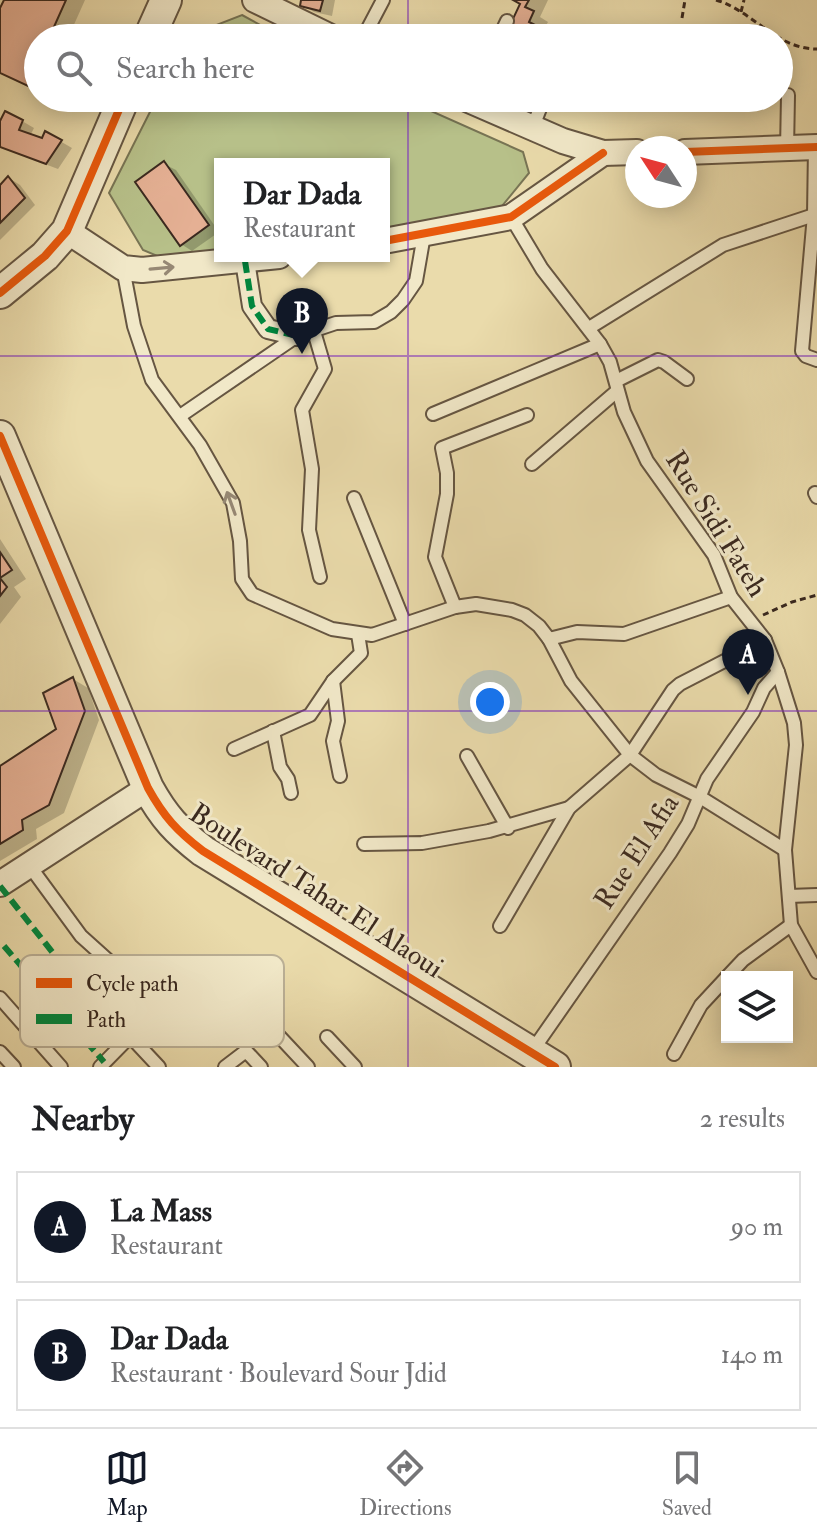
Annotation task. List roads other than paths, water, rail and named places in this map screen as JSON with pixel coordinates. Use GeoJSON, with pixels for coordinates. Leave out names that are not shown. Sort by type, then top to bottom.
{"type":"FeatureCollection","features":[{"type":"Feature","properties":{"kind":"street"},"geometry":{"type":"LineString","coordinates":[[155,24],[166,0]]}},
{"type":"Feature","properties":{"kind":"street"},"geometry":{"type":"LineString","coordinates":[[255,0],[304,24]]}},
{"type":"Feature","properties":{"kind":"street"},"geometry":{"type":"LineString","coordinates":[[0,293],[45,256],[67,231],[118,112]]}},
{"type":"Feature","properties":{"kind":"street"},"geometry":{"type":"LineString","coordinates":[[495,112],[532,129],[603,153],[625,152]]}},
{"type":"Feature","properties":{"kind":"street"},"geometry":{"type":"LineString","coordinates":[[697,152],[816,147]]}},
{"type":"Feature","properties":{"kind":"street"},"geometry":{"type":"LineString","coordinates":[[390,240],[511,217],[603,153]]}},
{"type":"Feature","properties":{"kind":"street"},"geometry":{"type":"LineString","coordinates":[[67,231],[123,268],[142,270],[234,262]]}},
{"type":"Feature","properties":{"kind":"street"},"geometry":{"type":"LineString","coordinates":[[245,262],[252,306],[268,329],[305,332]]}},
{"type":"Feature","properties":{"kind":"street","name":"Boulevard Tahar El Alaoui"},"geometry":{"type":"LineString","coordinates":[[0,436],[148,788],[163,815],[203,851],[535,1063]]}},
{"type":"Feature","properties":{"kind":"street"},"geometry":{"type":"LineString","coordinates":[[0,884],[148,788]]}},
{"type":"Feature","properties":{"kind":"lane"},"geometry":{"type":"LineString","coordinates":[[370,24],[383,0]]}},
{"type":"Feature","properties":{"kind":"lane"},"geometry":{"type":"LineString","coordinates":[[532,129],[539,112]]}},
{"type":"Feature","properties":{"kind":"lane"},"geometry":{"type":"LineString","coordinates":[[787,150],[788,112]]}},
{"type":"Feature","properties":{"kind":"lane"},"geometry":{"type":"LineString","coordinates":[[816,147],[814,215],[802,351],[817,360]]}},
{"type":"Feature","properties":{"kind":"lane"},"geometry":{"type":"LineString","coordinates":[[589,328],[723,245],[814,215]]}},
{"type":"Feature","properties":{"kind":"lane","name":"Rue Sidi Fateh"},"geometry":{"type":"LineString","coordinates":[[511,217],[542,269],[600,344],[610,362],[616,386],[647,461],[714,555],[731,597],[765,640],[778,672],[794,723],[796,745],[785,850],[791,925],[817,971]]}},
{"type":"Feature","properties":{"kind":"lane"},"geometry":{"type":"LineString","coordinates":[[180,416],[305,332],[347,321],[374,322],[398,306],[416,281],[424,235]]}},
{"type":"Feature","properties":{"kind":"lane"},"geometry":{"type":"LineString","coordinates":[[123,268],[134,326],[152,380],[219,475],[233,503],[240,541],[242,579],[252,594],[332,629],[372,635],[455,607],[476,604],[512,610],[539,626],[571,681],[630,755],[656,775],[700,797],[785,850]]}},
{"type":"Feature","properties":{"kind":"lane"},"geometry":{"type":"LineString","coordinates":[[305,332],[325,369],[305,402],[302,418],[312,469],[309,530],[320,577]]}},
{"type":"Feature","properties":{"kind":"lane"},"geometry":{"type":"LineString","coordinates":[[433,414],[600,344]]}},
{"type":"Feature","properties":{"kind":"lane"},"geometry":{"type":"LineString","coordinates":[[532,464],[616,386],[658,360],[687,379]]}},
{"type":"Feature","properties":{"kind":"lane"},"geometry":{"type":"LineString","coordinates":[[455,607],[435,557],[447,494],[442,448],[527,415]]}},
{"type":"Feature","properties":{"kind":"lane"},"geometry":{"type":"LineString","coordinates":[[354,498],[405,624]]}},
{"type":"Feature","properties":{"kind":"lane"},"geometry":{"type":"LineString","coordinates":[[549,639],[577,632],[624,634],[731,597]]}},
{"type":"Feature","properties":{"kind":"lane"},"geometry":{"type":"LineString","coordinates":[[234,749],[310,715],[333,681],[361,653],[358,634]]}},
{"type":"Feature","properties":{"kind":"lane"},"geometry":{"type":"LineString","coordinates":[[500,926],[569,808],[630,755],[665,701],[680,684],[765,640]]}},
{"type":"Feature","properties":{"kind":"lane","name":"Rue El Afia"},"geometry":{"type":"LineString","coordinates":[[535,1063],[688,824],[707,779],[721,756],[753,712],[764,688],[778,672]]}},
{"type":"Feature","properties":{"kind":"lane"},"geometry":{"type":"LineString","coordinates":[[333,681],[338,721],[333,741],[340,776]]}},
{"type":"Feature","properties":{"kind":"lane"},"geometry":{"type":"LineString","coordinates":[[273,731],[280,767],[288,779],[291,793]]}},
{"type":"Feature","properties":{"kind":"lane"},"geometry":{"type":"LineString","coordinates":[[467,756],[508,828]]}},
{"type":"Feature","properties":{"kind":"lane"},"geometry":{"type":"LineString","coordinates":[[364,844],[422,843],[508,828],[569,808]]}},
{"type":"Feature","properties":{"kind":"lane"},"geometry":{"type":"LineString","coordinates":[[29,865],[81,936],[102,955]]}},
{"type":"Feature","properties":{"kind":"lane"},"geometry":{"type":"LineString","coordinates":[[789,896],[817,895]]}},
{"type":"Feature","properties":{"kind":"lane"},"geometry":{"type":"LineString","coordinates":[[733,971],[791,925]]}},
{"type":"Feature","properties":{"kind":"lane"},"geometry":{"type":"LineString","coordinates":[[674,1054],[701,1005],[721,983]]}},
{"type":"Feature","properties":{"kind":"lane"},"geometry":{"type":"LineString","coordinates":[[0,998],[20,1021]]}},
{"type":"Feature","properties":{"kind":"lane"},"geometry":{"type":"LineString","coordinates":[[327,1037],[355,1067]]}},
{"type":"Feature","properties":{"kind":"lane"},"geometry":{"type":"LineString","coordinates":[[284,1041],[308,1067]]}},
{"type":"Feature","properties":{"kind":"lane"},"geometry":{"type":"LineString","coordinates":[[43,1047],[61,1067]]}},
{"type":"Feature","properties":{"kind":"lane"},"geometry":{"type":"LineString","coordinates":[[100,1067],[119,1047]]}},
{"type":"Feature","properties":{"kind":"lane"},"geometry":{"type":"LineString","coordinates":[[140,1047],[159,1067]]}},
{"type":"Feature","properties":{"kind":"lane"},"geometry":{"type":"LineString","coordinates":[[225,1067],[246,1051],[261,1067]]}},
{"type":"Feature","properties":{"kind":"lane"},"geometry":{"type":"LineString","coordinates":[[0,1052],[14,1067]]}},
{"type":"Feature","properties":{"kind":"place","name":"Dar Dada"},"geometry":{"type":"Point","coordinates":[302,354]}},
{"type":"Feature","properties":{"kind":"place","name":"La Mass"},"geometry":{"type":"Point","coordinates":[748,695]}}]}
